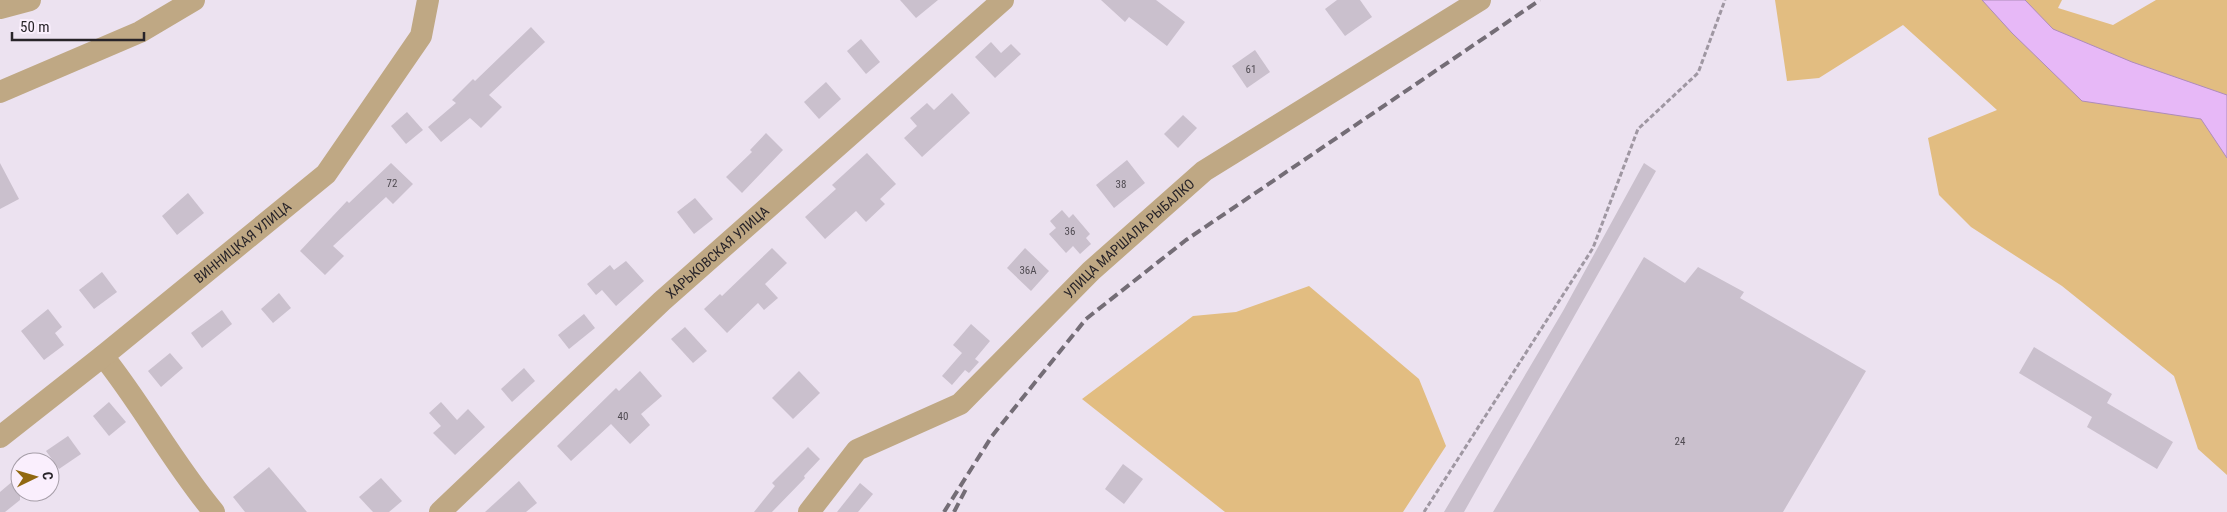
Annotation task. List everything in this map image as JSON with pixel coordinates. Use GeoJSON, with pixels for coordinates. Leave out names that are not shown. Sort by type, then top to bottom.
{"type":"FeatureCollection","features":[{"type":"Feature","properties":{"kind":"street"},"geometry":{"type":"LineString","coordinates":[[0,8],[30,0]]}},
{"type":"Feature","properties":{"kind":"street"},"geometry":{"type":"LineString","coordinates":[[0,92],[140,32],[194,0]]}},
{"type":"Feature","properties":{"kind":"street","name":"ВИННИЦКАЯ УЛИЦА"},"geometry":{"type":"LineString","coordinates":[[0,437],[103,356],[326,174],[421,36],[428,0]]}},
{"type":"Feature","properties":{"kind":"street","name":"ХАРЬКОВСКАЯ УЛИЦА"},"geometry":{"type":"LineString","coordinates":[[440,512],[662,301],[1003,0]]}},
{"type":"Feature","properties":{"kind":"street","name":"УЛИЦА МАРШАЛА РЫБАЛКО"},"geometry":{"type":"LineString","coordinates":[[809,512],[857,450],[960,404],[1091,270],[1204,171],[1480,0]]}},
{"type":"Feature","properties":{"kind":"street"},"geometry":{"type":"LineString","coordinates":[[103,356],[125,384],[192,486],[214,512]]}},
{"type":"Feature","properties":{"kind":"path"},"geometry":{"type":"LineString","coordinates":[[1424,512],[1593,248],[1638,129],[1698,73],[1724,0]]}},
{"type":"Feature","properties":{"kind":"shaded area"},"geometry":{"type":"Polygon","coordinates":[[[1775,0],[2062,0],[2058,8],[2113,25],[2156,0],[2227,0],[2227,475],[2198,449],[2174,376],[2062,286],[1971,227],[1939,195],[1928,138],[1997,110],[1903,25],[1819,78],[1787,81],[1775,0]]]}},
{"type":"Feature","properties":{"kind":"shaded area"},"geometry":{"type":"Polygon","coordinates":[[[1982,0],[2025,0],[2053,29],[2132,62],[2227,95],[2227,158],[2201,119],[2082,101],[2012,33],[1982,0]]]}},
{"type":"Feature","properties":{"kind":"shaded area"},"geometry":{"type":"Polygon","coordinates":[[[1309,286],[1419,379],[1446,446],[1403,512],[1225,512],[1082,399],[1193,316],[1236,312],[1309,286]]]}},
{"type":"Feature","properties":{"kind":"building"},"geometry":{"type":"Polygon","coordinates":[[[900,0],[938,0],[916,18],[900,0]]]}},
{"type":"Feature","properties":{"kind":"building"},"geometry":{"type":"Polygon","coordinates":[[[1101,0],[1156,0],[1185,22],[1167,46],[1129,17],[1125,22],[1101,0]]]}},
{"type":"Feature","properties":{"kind":"building"},"geometry":{"type":"Polygon","coordinates":[[[1337,0],[1360,0],[1372,17],[1345,36],[1325,9],[1337,0]]]}},
{"type":"Feature","properties":{"kind":"building"},"geometry":{"type":"Polygon","coordinates":[[[531,27],[545,42],[489,95],[502,107],[481,128],[470,118],[441,142],[428,127],[456,103],[452,100],[473,79],[475,81],[531,27]]]}},
{"type":"Feature","properties":{"kind":"building"},"geometry":{"type":"Polygon","coordinates":[[[861,39],[880,62],[866,74],[847,51],[861,39]]]}},
{"type":"Feature","properties":{"kind":"building"},"geometry":{"type":"Polygon","coordinates":[[[991,42],[1001,53],[1011,44],[1021,54],[995,78],[975,57],[991,42]]]}},
{"type":"Feature","properties":{"kind":"building"},"geometry":{"type":"Polygon","coordinates":[[[1255,50],[1270,72],[1247,88],[1232,66],[1255,50]]]}},
{"type":"Feature","properties":{"kind":"building"},"geometry":{"type":"Polygon","coordinates":[[[826,82],[841,99],[819,119],[804,102],[826,82]]]}},
{"type":"Feature","properties":{"kind":"building"},"geometry":{"type":"Polygon","coordinates":[[[952,93],[970,113],[922,157],[904,138],[917,126],[910,118],[927,103],[934,110],[952,93]]]}},
{"type":"Feature","properties":{"kind":"building"},"geometry":{"type":"Polygon","coordinates":[[[407,112],[423,130],[406,144],[391,126],[407,112]]]}},
{"type":"Feature","properties":{"kind":"building"},"geometry":{"type":"Polygon","coordinates":[[[1183,115],[1197,128],[1178,148],[1164,134],[1183,115]]]}},
{"type":"Feature","properties":{"kind":"building"},"geometry":{"type":"Polygon","coordinates":[[[766,133],[783,150],[742,193],[726,177],[752,152],[750,150],[766,133]]]}},
{"type":"Feature","properties":{"kind":"building"},"geometry":{"type":"Polygon","coordinates":[[[867,153],[896,184],[880,199],[885,204],[866,222],[856,211],[825,239],[805,217],[836,189],[832,185],[867,153]]]}},
{"type":"Feature","properties":{"kind":"building"},"geometry":{"type":"Polygon","coordinates":[[[1127,160],[1145,183],[1114,208],[1096,185],[1127,160]]]}},
{"type":"Feature","properties":{"kind":"building"},"geometry":{"type":"Polygon","coordinates":[[[0,163],[19,199],[0,209],[0,163]]]}},
{"type":"Feature","properties":{"kind":"building"},"geometry":{"type":"Polygon","coordinates":[[[391,163],[413,184],[393,204],[386,197],[333,246],[344,256],[325,275],[300,251],[347,201],[349,203],[391,163]]]}},
{"type":"Feature","properties":{"kind":"building"},"geometry":{"type":"Polygon","coordinates":[[[1644,163],[1656,171],[1464,512],[1444,512],[1563,311],[1644,163]]]}},
{"type":"Feature","properties":{"kind":"building"},"geometry":{"type":"Polygon","coordinates":[[[188,193],[204,213],[177,235],[162,216],[188,193]]]}},
{"type":"Feature","properties":{"kind":"building"},"geometry":{"type":"Polygon","coordinates":[[[695,198],[713,219],[694,234],[677,212],[695,198]]]}},
{"type":"Feature","properties":{"kind":"building"},"geometry":{"type":"Polygon","coordinates":[[[1062,210],[1069,218],[1073,214],[1090,234],[1086,238],[1091,244],[1080,254],[1073,246],[1066,253],[1049,234],[1056,228],[1050,221],[1062,210]]]}},
{"type":"Feature","properties":{"kind":"building"},"geometry":{"type":"Polygon","coordinates":[[[772,248],[787,263],[765,284],[778,298],[764,310],[758,303],[727,333],[704,309],[720,294],[722,296],[772,248]]]}},
{"type":"Feature","properties":{"kind":"building"},"geometry":{"type":"Polygon","coordinates":[[[1025,248],[1049,271],[1031,291],[1007,268],[1025,248]]]}},
{"type":"Feature","properties":{"kind":"building"},"geometry":{"type":"Polygon","coordinates":[[[1644,257],[1685,283],[1698,267],[1744,292],[1740,298],[1866,371],[1783,512],[1493,512],[1644,257]]]}},
{"type":"Feature","properties":{"kind":"building"},"geometry":{"type":"Polygon","coordinates":[[[626,261],[644,281],[616,306],[602,290],[596,295],[587,284],[610,265],[614,270],[626,261]]]}},
{"type":"Feature","properties":{"kind":"building"},"geometry":{"type":"Polygon","coordinates":[[[102,272],[117,292],[94,309],[79,290],[102,272]]]}},
{"type":"Feature","properties":{"kind":"building"},"geometry":{"type":"Polygon","coordinates":[[[279,293],[291,308],[273,323],[261,309],[279,293]]]}},
{"type":"Feature","properties":{"kind":"building"},"geometry":{"type":"Polygon","coordinates":[[[48,309],[62,327],[55,333],[64,345],[44,360],[21,331],[48,309]]]}},
{"type":"Feature","properties":{"kind":"building"},"geometry":{"type":"Polygon","coordinates":[[[222,310],[232,324],[202,348],[191,333],[222,310]]]}},
{"type":"Feature","properties":{"kind":"building"},"geometry":{"type":"Polygon","coordinates":[[[584,314],[595,328],[569,349],[558,335],[584,314]]]}},
{"type":"Feature","properties":{"kind":"building"},"geometry":{"type":"Polygon","coordinates":[[[971,324],[990,341],[975,359],[979,362],[969,373],[965,370],[952,385],[942,376],[962,353],[953,345],[971,324]]]}},
{"type":"Feature","properties":{"kind":"building"},"geometry":{"type":"Polygon","coordinates":[[[685,327],[707,351],[693,363],[671,339],[685,327]]]}},
{"type":"Feature","properties":{"kind":"building"},"geometry":{"type":"Polygon","coordinates":[[[2034,347],[2112,394],[2107,403],[2173,442],[2157,469],[2087,427],[2092,417],[2019,373],[2034,347]]]}},
{"type":"Feature","properties":{"kind":"building"},"geometry":{"type":"Polygon","coordinates":[[[170,353],[183,368],[161,387],[148,371],[170,353]]]}},
{"type":"Feature","properties":{"kind":"building"},"geometry":{"type":"Polygon","coordinates":[[[524,368],[535,381],[512,402],[501,389],[524,368]]]}},
{"type":"Feature","properties":{"kind":"building"},"geometry":{"type":"Polygon","coordinates":[[[640,371],[662,396],[641,414],[650,425],[630,444],[611,424],[571,461],[557,446],[616,388],[619,391],[640,371]]]}},
{"type":"Feature","properties":{"kind":"building"},"geometry":{"type":"Polygon","coordinates":[[[799,371],[820,393],[793,419],[772,398],[799,371]]]}},
{"type":"Feature","properties":{"kind":"building"},"geometry":{"type":"Polygon","coordinates":[[[109,402],[126,422],[109,436],[93,416],[109,402]]]}},
{"type":"Feature","properties":{"kind":"building"},"geometry":{"type":"Polygon","coordinates":[[[441,402],[457,420],[468,409],[485,427],[455,455],[433,433],[441,426],[429,413],[441,402]]]}},
{"type":"Feature","properties":{"kind":"building"},"geometry":{"type":"Polygon","coordinates":[[[68,436],[81,454],[60,468],[60,452],[46,451],[68,436]]]}},
{"type":"Feature","properties":{"kind":"building"},"geometry":{"type":"Polygon","coordinates":[[[808,447],[820,459],[804,476],[805,478],[772,512],[754,512],[775,486],[772,483],[808,447]]]}},
{"type":"Feature","properties":{"kind":"building"},"geometry":{"type":"Polygon","coordinates":[[[1123,464],[1143,479],[1124,504],[1105,489],[1123,464]]]}},
{"type":"Feature","properties":{"kind":"building"},"geometry":{"type":"Polygon","coordinates":[[[269,467],[307,512],[245,512],[233,497],[269,467]]]}},
{"type":"Feature","properties":{"kind":"building"},"geometry":{"type":"Polygon","coordinates":[[[381,478],[402,501],[389,512],[373,512],[359,497],[381,478]]]}},
{"type":"Feature","properties":{"kind":"building"},"geometry":{"type":"Polygon","coordinates":[[[519,481],[537,503],[526,512],[485,512],[519,481]]]}},
{"type":"Feature","properties":{"kind":"building"},"geometry":{"type":"Polygon","coordinates":[[[860,483],[873,494],[858,512],[837,512],[860,483]]]}},
{"type":"Feature","properties":{"kind":"building"},"geometry":{"type":"Polygon","coordinates":[[[10,484],[10,502],[18,502],[5,512],[0,512],[0,492],[10,484]]]}},
{"type":"Feature","properties":{"kind":"railway"},"geometry":{"type":"LineString","coordinates":[[944,512],[992,436],[1086,319],[1186,240],[1540,0]]}},
{"type":"Feature","properties":{"kind":"railway"},"geometry":{"type":"LineString","coordinates":[[954,512],[967,487]]}}]}
